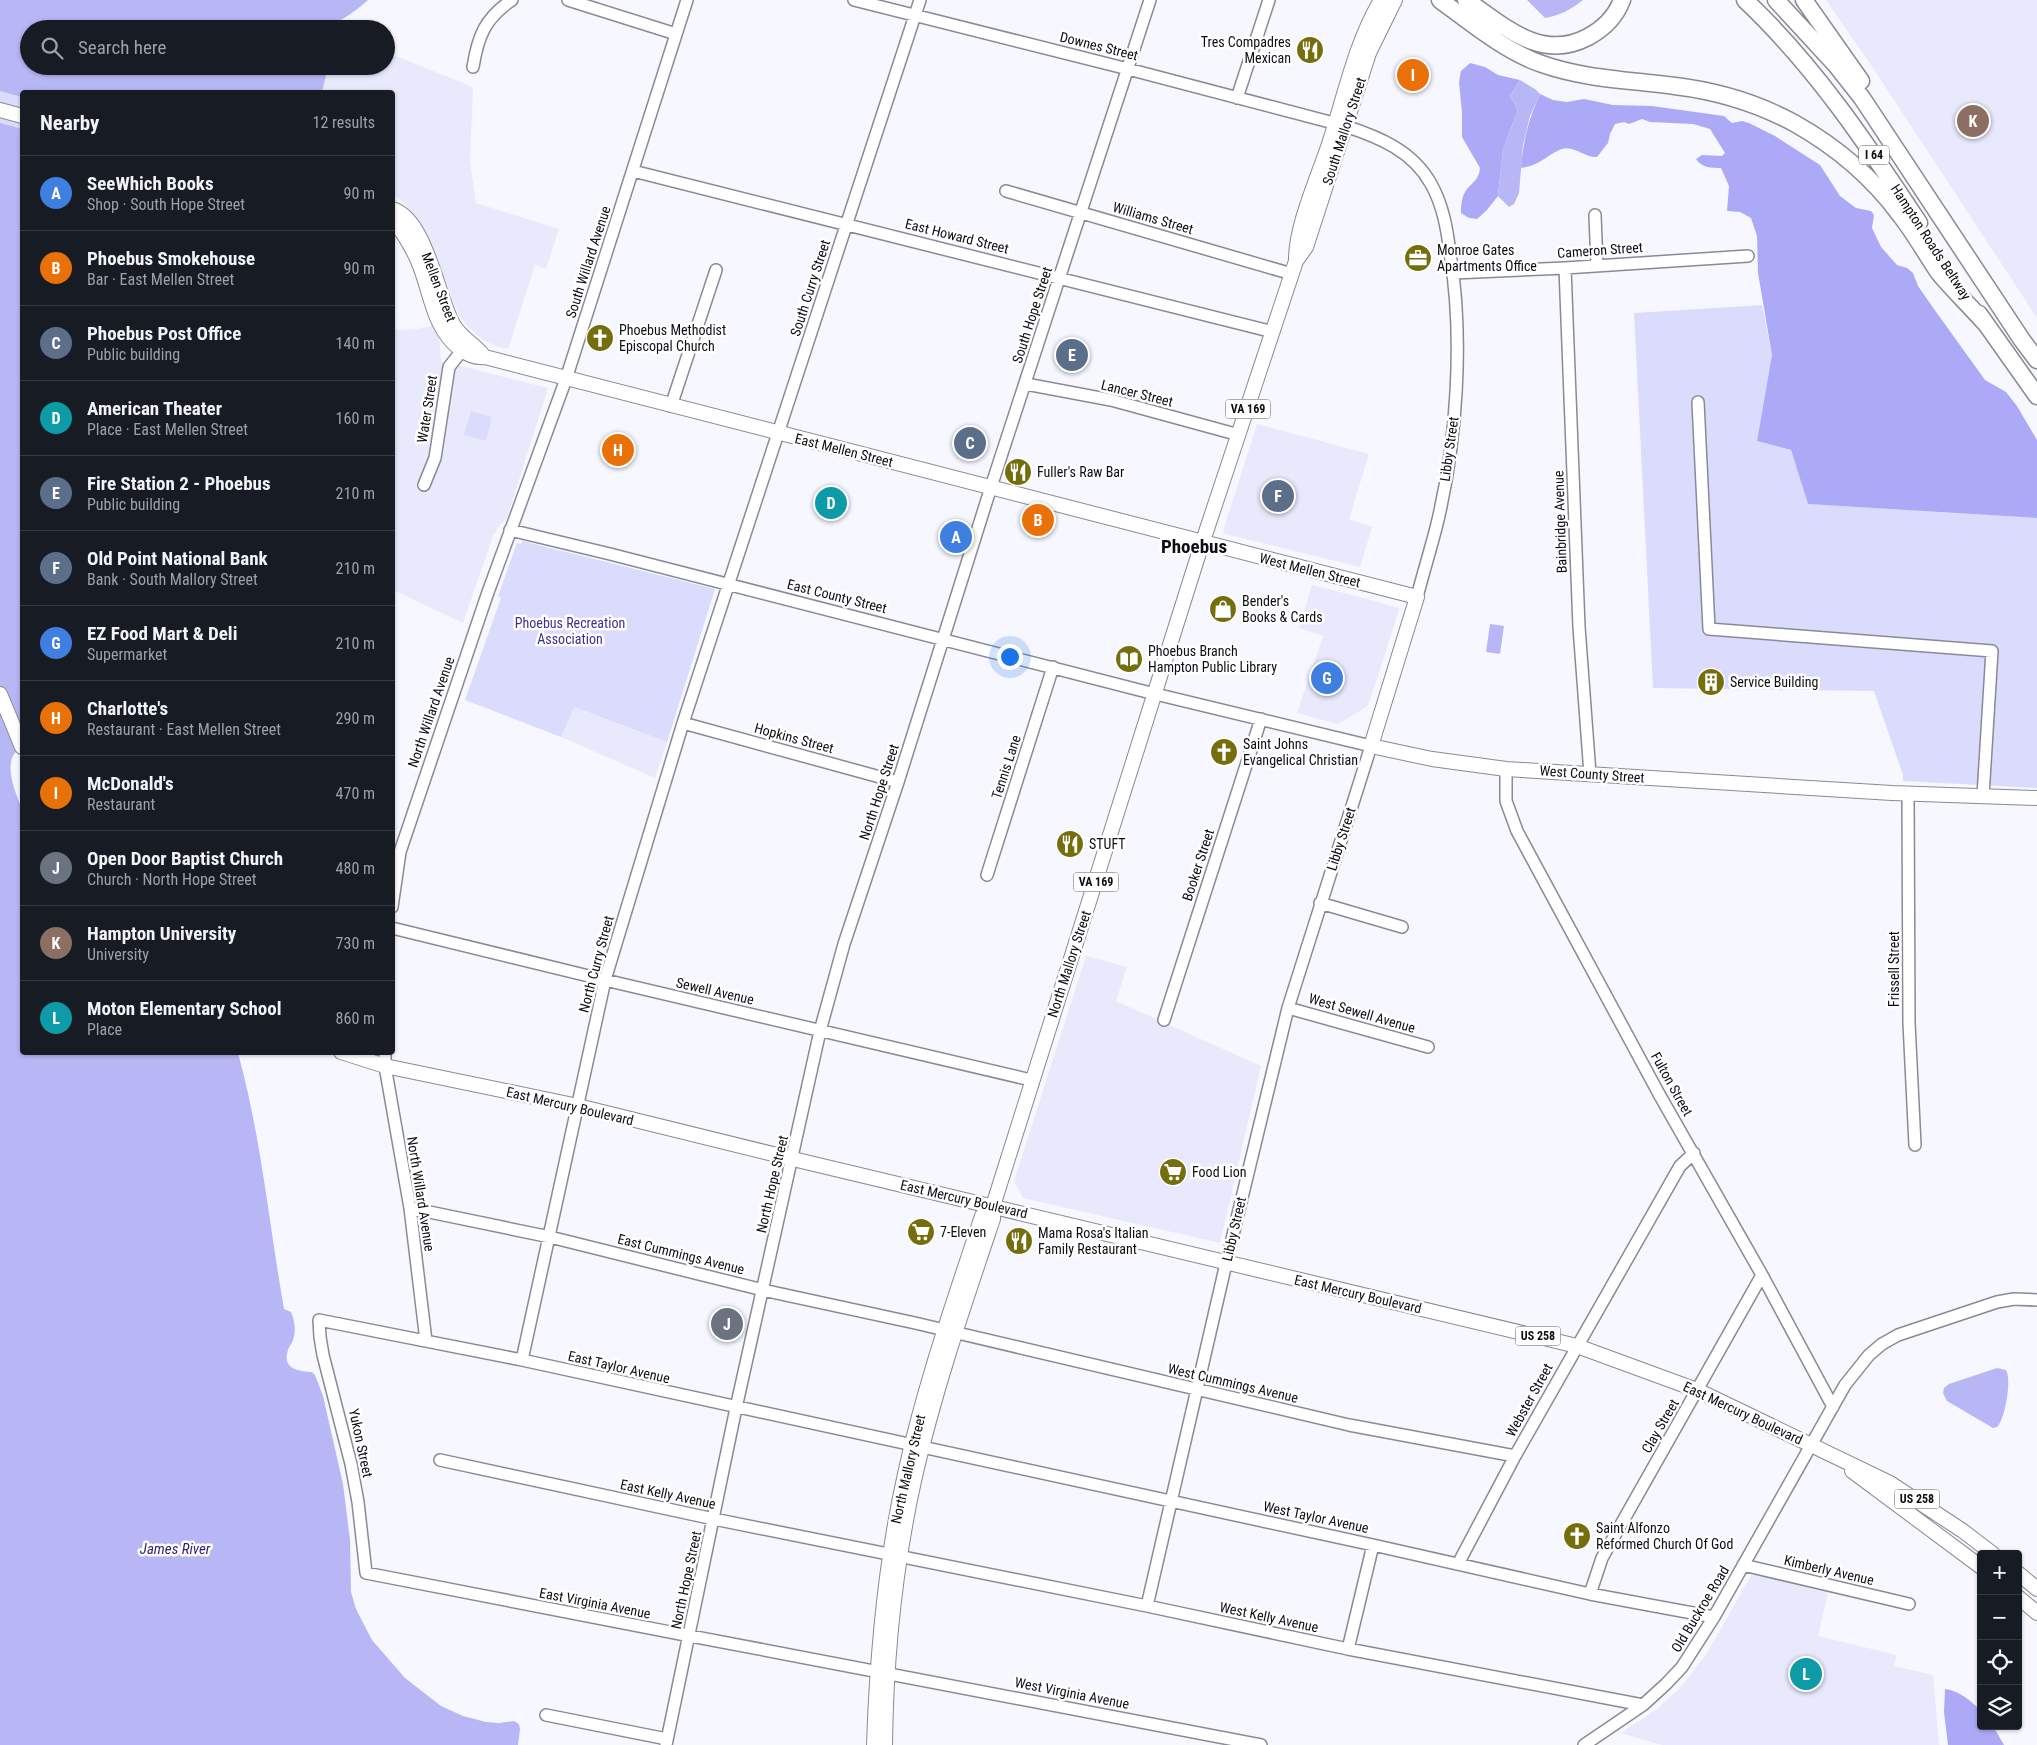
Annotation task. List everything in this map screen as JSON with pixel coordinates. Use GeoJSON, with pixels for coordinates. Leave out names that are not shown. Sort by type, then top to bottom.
{"type":"FeatureCollection","features":[{"type":"Feature","properties":{"kind":"highway"},"geometry":{"type":"LineString","coordinates":[[1440,0],[1510,49],[1540,64],[1584,75],[1678,86],[1721,95],[1761,108],[1806,130],[1840,153],[1891,204],[1940,273],[1985,323]]}},
{"type":"Feature","properties":{"kind":"highway"},"geometry":{"type":"LineString","coordinates":[[1466,0],[1527,40],[1539,44],[1559,46],[1580,41],[1592,35],[1610,19],[1622,0]]}},
{"type":"Feature","properties":{"kind":"highway","name":"Hampton Roads Beltway"},"geometry":{"type":"LineString","coordinates":[[1745,0],[1796,53],[1839,107],[1873,154],[1985,323],[2037,396]]}},
{"type":"Feature","properties":{"kind":"highway","name":"Hampton Roads Beltway"},"geometry":{"type":"LineString","coordinates":[[1776,0],[1836,65],[1862,98],[2037,360]]}},
{"type":"Feature","properties":{"kind":"highway"},"geometry":{"type":"LineString","coordinates":[[1804,0],[1915,162],[1946,225]]}},
{"type":"Feature","properties":{"kind":"main road","name":"South Mallory Street"},"geometry":{"type":"LineString","coordinates":[[1340,125],[1363,36],[1381,0]]}},
{"type":"Feature","properties":{"kind":"main road","name":"South Mallory Street"},"geometry":{"type":"LineString","coordinates":[[1155,694],[1202,543],[1294,268],[1297,240],[1340,125],[1369,54],[1395,0]]}},
{"type":"Feature","properties":{"kind":"main road"},"geometry":{"type":"LineString","coordinates":[[0,110],[20,115]]}},
{"type":"Feature","properties":{"kind":"main road","name":"Mellen Street"},"geometry":{"type":"LineString","coordinates":[[395,211],[406,217],[418,236],[434,270],[450,319],[465,346]]}},
{"type":"Feature","properties":{"kind":"main road","name":"Mellen Street"},"geometry":{"type":"LineString","coordinates":[[395,223],[418,261],[435,314],[443,331],[449,339],[465,346]]}},
{"type":"Feature","properties":{"kind":"main road","name":"East Mellen Street"},"geometry":{"type":"LineString","coordinates":[[465,346],[478,358],[485,357],[1202,543]]}},
{"type":"Feature","properties":{"kind":"main road","name":"West Mellen Street"},"geometry":{"type":"LineString","coordinates":[[1202,543],[1417,597]]}},
{"type":"Feature","properties":{"kind":"main road","name":"Libby Street"},"geometry":{"type":"LineString","coordinates":[[1371,746],[1417,597]]}},
{"type":"Feature","properties":{"kind":"main road"},"geometry":{"type":"LineString","coordinates":[[0,694],[20,742]]}},
{"type":"Feature","properties":{"kind":"main road","name":"North Mallory Street"},"geometry":{"type":"LineString","coordinates":[[885,1745],[883,1671],[885,1591],[896,1555],[917,1447],[982,1216],[993,1206],[1031,1080],[1155,694]]}},
{"type":"Feature","properties":{"kind":"main road","name":"West County Street"},"geometry":{"type":"LineString","coordinates":[[1371,746],[1441,761],[1506,769],[1908,794],[2037,798]]}},
{"type":"Feature","properties":{"kind":"main road","name":"East Mercury Boulevard"},"geometry":{"type":"LineString","coordinates":[[360,1055],[385,1059],[793,1159],[1577,1346],[1697,1390],[1890,1483],[1963,1530],[1988,1550]]}},
{"type":"Feature","properties":{"kind":"main road","name":"East Mercury Boulevard"},"geometry":{"type":"LineString","coordinates":[[1834,1457],[1878,1492],[1977,1563]]}},
{"type":"Feature","properties":{"kind":"main road"},"geometry":{"type":"LineString","coordinates":[[2022,1577],[2036,1588]]}},
{"type":"Feature","properties":{"kind":"main road"},"geometry":{"type":"LineString","coordinates":[[2022,1600],[2037,1613]]}},
{"type":"Feature","properties":{"kind":"main road","name":"North Mallory Street"},"geometry":{"type":"LineString","coordinates":[[874,1745],[883,1671]]}},
{"type":"Feature","properties":{"kind":"street"},"geometry":{"type":"LineString","coordinates":[[473,66],[477,44],[483,30],[494,15],[512,0]]}},
{"type":"Feature","properties":{"kind":"street"},"geometry":{"type":"LineString","coordinates":[[568,0],[676,34]]}},
{"type":"Feature","properties":{"kind":"street","name":"South Willard Avenue"},"geometry":{"type":"LineString","coordinates":[[510,530],[566,379],[687,0]]}},
{"type":"Feature","properties":{"kind":"street","name":"Downes Street"},"geometry":{"type":"LineString","coordinates":[[854,0],[1340,125]]}},
{"type":"Feature","properties":{"kind":"street","name":"South Curry Street"},"geometry":{"type":"LineString","coordinates":[[729,584],[920,0]]}},
{"type":"Feature","properties":{"kind":"street","name":"South Hope Street"},"geometry":{"type":"LineString","coordinates":[[943,639],[1150,0]]}},
{"type":"Feature","properties":{"kind":"street"},"geometry":{"type":"LineString","coordinates":[[1237,98],[1269,0]]}},
{"type":"Feature","properties":{"kind":"street","name":"Libby Street"},"geometry":{"type":"LineString","coordinates":[[1340,125],[1378,137],[1396,147],[1413,160],[1431,183],[1444,214],[1454,273],[1457,334],[1455,398],[1449,459],[1437,527],[1417,597]]}},
{"type":"Feature","properties":{"kind":"street","name":"East Howard Street"},"geometry":{"type":"LineString","coordinates":[[632,171],[1273,332]]}},
{"type":"Feature","properties":{"kind":"street","name":"Williams Street"},"geometry":{"type":"LineString","coordinates":[[1006,190],[1081,213],[1294,268]]}},
{"type":"Feature","properties":{"kind":"street"},"geometry":{"type":"LineString","coordinates":[[1594,215],[1597,265]]}},
{"type":"Feature","properties":{"kind":"street","name":"Cameron Street"},"geometry":{"type":"LineString","coordinates":[[1454,273],[1748,256]]}},
{"type":"Feature","properties":{"kind":"street","name":"Bainbridge Avenue"},"geometry":{"type":"LineString","coordinates":[[1565,268],[1578,617],[1590,774]]}},
{"type":"Feature","properties":{"kind":"street"},"geometry":{"type":"LineString","coordinates":[[671,406],[716,270]]}},
{"type":"Feature","properties":{"kind":"street","name":"Water Street"},"geometry":{"type":"LineString","coordinates":[[424,485],[435,458],[447,373],[451,363],[465,346]]}},
{"type":"Feature","properties":{"kind":"street","name":"Lancer Street"},"geometry":{"type":"LineString","coordinates":[[1026,384],[1111,400],[1239,435]]}},
{"type":"Feature","properties":{"kind":"street"},"geometry":{"type":"LineString","coordinates":[[1698,402],[1708,629],[1992,651],[1983,796]]}},
{"type":"Feature","properties":{"kind":"street","name":"East County Street"},"geometry":{"type":"LineString","coordinates":[[510,530],[729,584],[1155,694]]}},
{"type":"Feature","properties":{"kind":"street","name":"North Willard Avenue"},"geometry":{"type":"LineString","coordinates":[[395,886],[400,852],[445,714],[510,530]]}},
{"type":"Feature","properties":{"kind":"street","name":"North Curry Street"},"geometry":{"type":"LineString","coordinates":[[522,1360],[604,980],[683,723],[729,584]]}},
{"type":"Feature","properties":{"kind":"street","name":"North Hope Street"},"geometry":{"type":"LineString","coordinates":[[667,1742],[736,1408],[820,1031],[844,944],[943,639]]}},
{"type":"Feature","properties":{"kind":"street","name":"Tennis Lane"},"geometry":{"type":"LineString","coordinates":[[987,875],[1053,667]]}},
{"type":"Feature","properties":{"kind":"street","name":"West County Street"},"geometry":{"type":"LineString","coordinates":[[1155,694],[1371,746]]}},
{"type":"Feature","properties":{"kind":"street","name":"Booker Street"},"geometry":{"type":"LineString","coordinates":[[1164,1020],[1261,719]]}},
{"type":"Feature","properties":{"kind":"street","name":"Hopkins Street"},"geometry":{"type":"LineString","coordinates":[[683,723],[898,782]]}},
{"type":"Feature","properties":{"kind":"street","name":"Libby Street"},"geometry":{"type":"LineString","coordinates":[[1147,1606],[1196,1389],[1288,1008],[1371,746]]}},
{"type":"Feature","properties":{"kind":"street","name":"Fulton Street"},"geometry":{"type":"LineString","coordinates":[[1506,769],[1506,801],[1517,831],[1833,1407]]}},
{"type":"Feature","properties":{"kind":"street","name":"Frissell Street"},"geometry":{"type":"LineString","coordinates":[[1908,794],[1909,1023],[1915,1144]]}},
{"type":"Feature","properties":{"kind":"street"},"geometry":{"type":"LineString","coordinates":[[1320,903],[1402,927]]}},
{"type":"Feature","properties":{"kind":"street","name":"Sewell Avenue"},"geometry":{"type":"LineString","coordinates":[[395,929],[604,980],[1031,1080]]}},
{"type":"Feature","properties":{"kind":"street","name":"West Sewell Avenue"},"geometry":{"type":"LineString","coordinates":[[1288,1008],[1428,1047]]}},
{"type":"Feature","properties":{"kind":"street","name":"North Willard Avenue"},"geometry":{"type":"LineString","coordinates":[[385,1059],[410,1208],[426,1341]]}},
{"type":"Feature","properties":{"kind":"street","name":"Webster Street"},"geometry":{"type":"LineString","coordinates":[[1458,1564],[1515,1456],[1680,1166],[1694,1153]]}},
{"type":"Feature","properties":{"kind":"street","name":"East Cummings Avenue"},"geometry":{"type":"LineString","coordinates":[[410,1208],[550,1236],[763,1290],[950,1332]]}},
{"type":"Feature","properties":{"kind":"street","name":"Clay Street"},"geometry":{"type":"LineString","coordinates":[[1590,1594],[1602,1558],[1762,1275]]}},
{"type":"Feature","properties":{"kind":"street","name":"Old Buckroe Road"},"geometry":{"type":"LineString","coordinates":[[1584,1745],[1643,1704],[1682,1667],[1714,1617],[1833,1407],[1860,1365],[1875,1349],[1894,1337],[1915,1328],[1997,1302],[2014,1299],[2037,1300]]}},
{"type":"Feature","properties":{"kind":"street","name":"East Taylor Avenue"},"geometry":{"type":"LineString","coordinates":[[319,1320],[522,1360],[917,1447]]}},
{"type":"Feature","properties":{"kind":"street","name":"Yukon Street"},"geometry":{"type":"LineString","coordinates":[[319,1320],[323,1355],[351,1464],[366,1573]]}},
{"type":"Feature","properties":{"kind":"street","name":"West Cummings Avenue"},"geometry":{"type":"LineString","coordinates":[[950,1332],[1358,1427],[1515,1456]]}},
{"type":"Feature","properties":{"kind":"street","name":"West Taylor Avenue"},"geometry":{"type":"LineString","coordinates":[[917,1447],[1373,1544],[1590,1594],[1714,1617]]}},
{"type":"Feature","properties":{"kind":"street","name":"East Kelly Avenue"},"geometry":{"type":"LineString","coordinates":[[440,1460],[714,1519],[896,1555]]}},
{"type":"Feature","properties":{"kind":"street"},"geometry":{"type":"LineString","coordinates":[[1348,1649],[1373,1544]]}},
{"type":"Feature","properties":{"kind":"street","name":"West Kelly Avenue"},"geometry":{"type":"LineString","coordinates":[[896,1555],[1348,1649],[1643,1704]]}},
{"type":"Feature","properties":{"kind":"street","name":"Kimberly Avenue"},"geometry":{"type":"LineString","coordinates":[[1743,1565],[1909,1604]]}},
{"type":"Feature","properties":{"kind":"street","name":"East Virginia Avenue"},"geometry":{"type":"LineString","coordinates":[[366,1573],[689,1636],[883,1671]]}},
{"type":"Feature","properties":{"kind":"street","name":"West Virginia Avenue"},"geometry":{"type":"LineString","coordinates":[[883,1671],[1262,1745]]}},
{"type":"Feature","properties":{"kind":"street"},"geometry":{"type":"LineString","coordinates":[[546,1715],[667,1742]]}},
{"type":"Feature","properties":{"kind":"shaded area"},"geometry":{"type":"Polygon","coordinates":[[[1826,0],[2037,0],[2037,318],[1873,68],[1826,0]]]}},
{"type":"Feature","properties":{"kind":"shaded area"},"geometry":{"type":"Polygon","coordinates":[[[395,56],[473,87],[470,161],[476,203],[559,229],[546,269],[535,265],[508,349],[483,340],[466,325],[458,314],[436,256],[424,231],[405,204],[395,196],[395,90],[321,90],[325,75],[395,75],[395,56]]]}},
{"type":"Feature","properties":{"kind":"shaded area"},"geometry":{"type":"Polygon","coordinates":[[[1470,63],[1485,67],[1498,75],[1520,80],[1510,96],[1518,110],[1503,149],[1498,196],[1477,219],[1469,218],[1461,213],[1464,194],[1474,182],[1480,168],[1462,137],[1459,82],[1461,71],[1470,63]]]}},
{"type":"Feature","properties":{"kind":"shaded area"},"geometry":{"type":"Polygon","coordinates":[[[1540,94],[1553,100],[1567,102],[1584,99],[1613,105],[1652,106],[1724,116],[1732,123],[1742,121],[1749,123],[1775,136],[1820,165],[1840,196],[1856,208],[1871,211],[1874,215],[1872,228],[1881,247],[1897,265],[1907,268],[1913,273],[1918,286],[1985,380],[2006,392],[2017,406],[2037,440],[2037,518],[1808,504],[1791,450],[1757,441],[1772,355],[1758,273],[1757,236],[1751,218],[1740,212],[1727,211],[1729,186],[1721,168],[1704,166],[1696,159],[1702,155],[1722,156],[1725,153],[1710,129],[1693,124],[1650,122],[1642,119],[1629,124],[1624,122],[1615,124],[1608,143],[1597,157],[1588,156],[1566,148],[1557,151],[1534,165],[1521,168],[1527,130],[1540,94]]]}},
{"type":"Feature","properties":{"kind":"shaded area"},"geometry":{"type":"Polygon","coordinates":[[[438,325],[441,361],[548,388],[507,518],[494,533],[463,623],[395,591],[395,330],[438,325]]]}},
{"type":"Feature","properties":{"kind":"shaded area"},"geometry":{"type":"Polygon","coordinates":[[[1257,424],[1369,454],[1349,519],[1372,527],[1360,567],[1225,534],[1223,531],[1257,424]]]}},
{"type":"Feature","properties":{"kind":"shaded area"},"geometry":{"type":"Polygon","coordinates":[[[1312,585],[1360,597],[1398,608],[1399,610],[1368,706],[1338,724],[1297,713],[1323,636],[1299,628],[1312,585]]]}},
{"type":"Feature","properties":{"kind":"shaded area"},"geometry":{"type":"Polygon","coordinates":[[[573,707],[667,742],[655,778],[561,737],[573,707]]]}},
{"type":"Feature","properties":{"kind":"shaded area"},"geometry":{"type":"Polygon","coordinates":[[[1086,956],[1127,967],[1116,1001],[1261,1066],[1220,1243],[1023,1198],[1014,1181],[1086,956]]]}},
{"type":"Feature","properties":{"kind":"shaded area"},"geometry":{"type":"Polygon","coordinates":[[[1752,1574],[1828,1593],[1818,1636],[1897,1655],[1894,1666],[1933,1675],[1939,1745],[1662,1745],[1621,1733],[1657,1709],[1681,1687],[1707,1653],[1752,1574]]]}},
{"type":"Feature","properties":{"kind":"shaded area"},"geometry":{"type":"Polygon","coordinates":[[[1945,1689],[1960,1694],[1977,1707],[1977,1730],[1995,1730],[2004,1745],[1948,1745],[1944,1712],[1945,1689]]]}},
{"type":"Feature","properties":{"kind":"green space"},"geometry":{"type":"Polygon","coordinates":[[[0,88],[20,93],[20,140],[0,137],[0,88]]]}},
{"type":"Feature","properties":{"kind":"green space"},"geometry":{"type":"Polygon","coordinates":[[[1762,305],[1772,355],[1757,441],[1791,450],[1808,504],[2037,518],[2037,788],[1903,781],[1903,775],[1874,691],[1653,688],[1634,313],[1762,305]]]}},
{"type":"Feature","properties":{"kind":"green space"},"geometry":{"type":"Polygon","coordinates":[[[471,411],[492,417],[486,441],[464,435],[471,411]]]}},
{"type":"Feature","properties":{"kind":"green space","name":"Phoebus Recreation Association"},"geometry":{"type":"Polygon","coordinates":[[[522,541],[715,589],[667,742],[574,707],[561,737],[465,700],[501,598],[498,596],[517,543],[521,544],[522,541]]]}},
{"type":"Feature","properties":{"kind":"water"},"geometry":{"type":"Polygon","coordinates":[[[0,0],[368,0],[341,20],[20,20],[20,75],[326,75],[322,90],[20,90],[20,96],[0,91],[0,0]]]}},
{"type":"Feature","properties":{"kind":"water"},"geometry":{"type":"Polygon","coordinates":[[[1527,0],[1583,0],[1565,12],[1545,18],[1527,0]]]}},
{"type":"Feature","properties":{"kind":"water"},"geometry":{"type":"Polygon","coordinates":[[[1520,80],[1540,94],[1530,116],[1523,145],[1519,193],[1514,204],[1509,207],[1498,196],[1503,149],[1518,110],[1510,96],[1520,80]]]}},
{"type":"Feature","properties":{"kind":"water","name":"James River"},"geometry":{"type":"Polygon","coordinates":[[[0,123],[20,128],[20,749],[15,753],[10,767],[13,785],[20,804],[20,1055],[239,1055],[259,1148],[284,1309],[291,1312],[294,1322],[294,1337],[288,1350],[287,1361],[292,1368],[312,1372],[323,1396],[343,1484],[350,1540],[351,1592],[356,1609],[372,1640],[405,1678],[441,1706],[463,1716],[486,1722],[514,1721],[519,1724],[520,1729],[518,1745],[0,1745],[0,123]]]}},
{"type":"Feature","properties":{"kind":"water"},"geometry":{"type":"Polygon","coordinates":[[[1490,624],[1504,626],[1500,654],[1486,652],[1490,624]]]}},
{"type":"Feature","properties":{"kind":"water"},"geometry":{"type":"Polygon","coordinates":[[[1997,1368],[2006,1370],[2008,1390],[2003,1416],[1997,1427],[1993,1428],[1947,1401],[1943,1393],[1944,1388],[1949,1384],[1997,1368]]]}},
{"type":"Feature","properties":{"kind":"place","name":"Tres Compadres Mexican"},"geometry":{"type":"Point","coordinates":[1310,50]}},
{"type":"Feature","properties":{"kind":"place","name":"McDonald's"},"geometry":{"type":"Point","coordinates":[1413,75]}},
{"type":"Feature","properties":{"kind":"place","name":"Hampton University"},"geometry":{"type":"Point","coordinates":[1973,121]}},
{"type":"Feature","properties":{"kind":"place","name":"Monroe Gates Apartments Office"},"geometry":{"type":"Point","coordinates":[1418,258]}},
{"type":"Feature","properties":{"kind":"place","name":"Phoebus Methodist Episcopal Church"},"geometry":{"type":"Point","coordinates":[600,338]}},
{"type":"Feature","properties":{"kind":"place","name":"Fire Station 2 - Phoebus"},"geometry":{"type":"Point","coordinates":[1072,355]}},
{"type":"Feature","properties":{"kind":"place","name":"Phoebus Post Office"},"geometry":{"type":"Point","coordinates":[970,443]}},
{"type":"Feature","properties":{"kind":"place","name":"Charlotte's"},"geometry":{"type":"Point","coordinates":[618,450]}},
{"type":"Feature","properties":{"kind":"place","name":"Fuller's Raw Bar"},"geometry":{"type":"Point","coordinates":[1018,472]}},
{"type":"Feature","properties":{"kind":"place","name":"Old Point National Bank"},"geometry":{"type":"Point","coordinates":[1278,496]}},
{"type":"Feature","properties":{"kind":"place","name":"American Theater"},"geometry":{"type":"Point","coordinates":[831,503]}},
{"type":"Feature","properties":{"kind":"place","name":"Phoebus Smokehouse"},"geometry":{"type":"Point","coordinates":[1038,520]}},
{"type":"Feature","properties":{"kind":"place","name":"SeeWhich Books"},"geometry":{"type":"Point","coordinates":[956,537]}},
{"type":"Feature","properties":{"kind":"place","name":"Bender's Books & Cards"},"geometry":{"type":"Point","coordinates":[1223,609]}},
{"type":"Feature","properties":{"kind":"place","name":"Phoebus Branch Hampton Public Library"},"geometry":{"type":"Point","coordinates":[1129,659]}},
{"type":"Feature","properties":{"kind":"place","name":"EZ Food Mart & Deli"},"geometry":{"type":"Point","coordinates":[1327,678]}},
{"type":"Feature","properties":{"kind":"place","name":"Service Building"},"geometry":{"type":"Point","coordinates":[1711,682]}},
{"type":"Feature","properties":{"kind":"place","name":"Saint Johns Evangelical Christian"},"geometry":{"type":"Point","coordinates":[1224,752]}},
{"type":"Feature","properties":{"kind":"place","name":"STUFT"},"geometry":{"type":"Point","coordinates":[1070,844]}},
{"type":"Feature","properties":{"kind":"place","name":"Food Lion"},"geometry":{"type":"Point","coordinates":[1173,1172]}},
{"type":"Feature","properties":{"kind":"place","name":"7-Eleven"},"geometry":{"type":"Point","coordinates":[921,1232]}},
{"type":"Feature","properties":{"kind":"place","name":"Mama Rosa's Italian Family Restaurant"},"geometry":{"type":"Point","coordinates":[1019,1241]}},
{"type":"Feature","properties":{"kind":"place","name":"Open Door Baptist Church"},"geometry":{"type":"Point","coordinates":[727,1324]}},
{"type":"Feature","properties":{"kind":"place","name":"Saint Alfonzo Reformed Church Of God"},"geometry":{"type":"Point","coordinates":[1577,1536]}},
{"type":"Feature","properties":{"kind":"place","name":"Moton Elementary School"},"geometry":{"type":"Point","coordinates":[1806,1674]}},
{"type":"Feature","properties":{"kind":"district","name":"Phoebus"},"geometry":{"type":"Point","coordinates":[1194,546]}}]}
